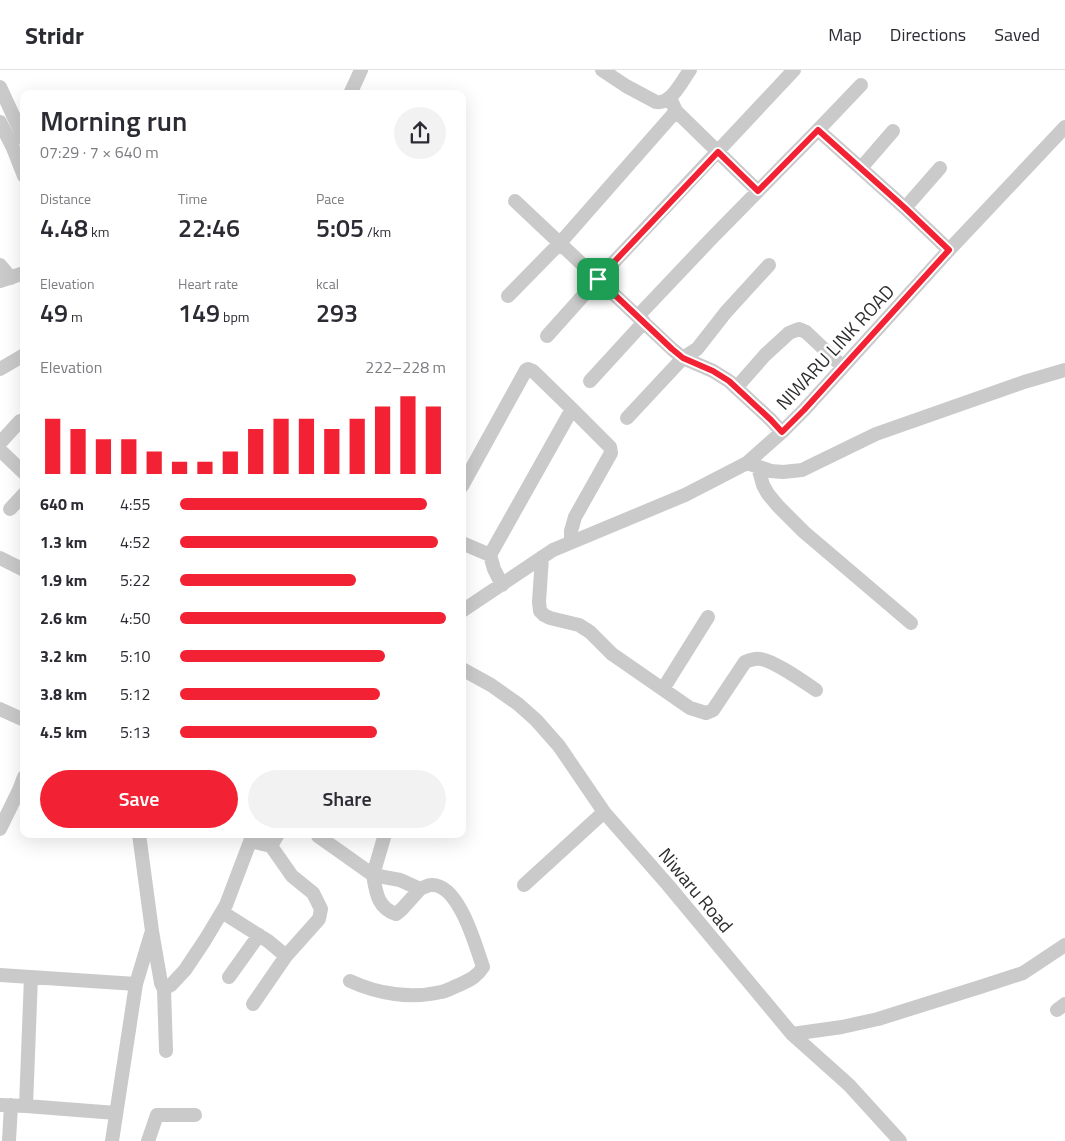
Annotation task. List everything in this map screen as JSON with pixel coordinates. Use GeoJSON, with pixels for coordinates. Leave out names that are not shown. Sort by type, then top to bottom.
{"type":"FeatureCollection","features":[{"type":"Feature","properties":{"kind":"street"},"geometry":{"type":"LineString","coordinates":[[352,90],[361,70]]}},
{"type":"Feature","properties":{"kind":"street"},"geometry":{"type":"LineString","coordinates":[[602,70],[620,75],[626,86],[661,103],[670,98],[690,70]]}},
{"type":"Feature","properties":{"kind":"street"},"geometry":{"type":"LineString","coordinates":[[547,336],[718,152],[787,72]]}},
{"type":"Feature","properties":{"kind":"street"},"geometry":{"type":"LineString","coordinates":[[590,381],[710,240],[860,85]]}},
{"type":"Feature","properties":{"kind":"street"},"geometry":{"type":"LineString","coordinates":[[0,86],[20,130]]}},
{"type":"Feature","properties":{"kind":"street"},"geometry":{"type":"LineString","coordinates":[[670,98],[676,111],[758,191]]}},
{"type":"Feature","properties":{"kind":"street"},"geometry":{"type":"LineString","coordinates":[[508,296],[560,243],[676,111]]}},
{"type":"Feature","properties":{"kind":"street"},"geometry":{"type":"LineString","coordinates":[[0,122],[20,166]]}},
{"type":"Feature","properties":{"kind":"street","name":"NIWARU LINK ROAD"},"geometry":{"type":"LineString","coordinates":[[466,608],[553,550],[752,465],[844,367],[949,250],[1065,127]]}},
{"type":"Feature","properties":{"kind":"street"},"geometry":{"type":"LineString","coordinates":[[818,130],[949,250]]}},
{"type":"Feature","properties":{"kind":"street"},"geometry":{"type":"LineString","coordinates":[[861,168],[893,131]]}},
{"type":"Feature","properties":{"kind":"street"},"geometry":{"type":"LineString","coordinates":[[905,208],[940,168]]}},
{"type":"Feature","properties":{"kind":"street"},"geometry":{"type":"LineString","coordinates":[[515,201],[683,358],[713,371],[729,381],[782,432]]}},
{"type":"Feature","properties":{"kind":"street"},"geometry":{"type":"LineString","coordinates":[[0,265],[12,277]]}},
{"type":"Feature","properties":{"kind":"street"},"geometry":{"type":"LineString","coordinates":[[626,418],[683,358],[697,349],[726,312],[769,265]]}},
{"type":"Feature","properties":{"kind":"street"},"geometry":{"type":"LineString","coordinates":[[736,388],[765,355],[789,333],[799,330],[806,332],[844,367]]}},
{"type":"Feature","properties":{"kind":"street"},"geometry":{"type":"LineString","coordinates":[[0,369],[20,357]]}},
{"type":"Feature","properties":{"kind":"street"},"geometry":{"type":"LineString","coordinates":[[466,479],[526,370],[533,371],[610,447],[611,453],[575,517],[571,531],[571,542]]}},
{"type":"Feature","properties":{"kind":"street"},"geometry":{"type":"LineString","coordinates":[[752,465],[771,472],[802,470],[876,434],[1024,382],[1065,370]]}},
{"type":"Feature","properties":{"kind":"street"},"geometry":{"type":"LineString","coordinates":[[502,584],[494,569],[490,555],[572,409]]}},
{"type":"Feature","properties":{"kind":"street"},"geometry":{"type":"LineString","coordinates":[[0,443],[20,421]]}},
{"type":"Feature","properties":{"kind":"street"},"geometry":{"type":"LineString","coordinates":[[0,450],[20,469]]}},
{"type":"Feature","properties":{"kind":"street"},"geometry":{"type":"LineString","coordinates":[[752,465],[768,494],[804,532],[911,623]]}},
{"type":"Feature","properties":{"kind":"street"},"geometry":{"type":"LineString","coordinates":[[10,509],[20,498]]}},
{"type":"Feature","properties":{"kind":"street"},"geometry":{"type":"LineString","coordinates":[[466,545],[490,555]]}},
{"type":"Feature","properties":{"kind":"street"},"geometry":{"type":"LineString","coordinates":[[542,557],[539,602],[540,610],[544,615],[579,625],[590,632],[612,654],[690,708],[706,713],[712,710],[745,662],[752,659],[768,660],[816,690]]}},
{"type":"Feature","properties":{"kind":"street"},"geometry":{"type":"LineString","coordinates":[[0,558],[20,568]]}},
{"type":"Feature","properties":{"kind":"street"},"geometry":{"type":"LineString","coordinates":[[663,689],[708,617]]}},
{"type":"Feature","properties":{"kind":"street","name":"Niwaru Road"},"geometry":{"type":"LineString","coordinates":[[466,671],[491,684],[536,720],[559,746],[604,812],[668,884],[792,1034],[849,1085],[900,1141]]}},
{"type":"Feature","properties":{"kind":"street"},"geometry":{"type":"LineString","coordinates":[[0,709],[20,718]]}},
{"type":"Feature","properties":{"kind":"street"},"geometry":{"type":"LineString","coordinates":[[0,829],[20,787]]}},
{"type":"Feature","properties":{"kind":"street"},"geometry":{"type":"LineString","coordinates":[[524,885],[604,812]]}},
{"type":"Feature","properties":{"kind":"street"},"geometry":{"type":"LineString","coordinates":[[139,838],[152,931],[161,983],[164,989],[166,1052]]}},
{"type":"Feature","properties":{"kind":"street"},"geometry":{"type":"LineString","coordinates":[[164,989],[171,985],[185,970],[222,912],[252,838]]}},
{"type":"Feature","properties":{"kind":"street"},"geometry":{"type":"LineString","coordinates":[[253,1004],[286,956],[319,919],[321,909],[313,893],[292,876],[271,846],[254,838]]}},
{"type":"Feature","properties":{"kind":"street"},"geometry":{"type":"LineString","coordinates":[[271,846],[276,838]]}},
{"type":"Feature","properties":{"kind":"street"},"geometry":{"type":"LineString","coordinates":[[321,838],[373,875],[400,880],[420,889]]}},
{"type":"Feature","properties":{"kind":"street"},"geometry":{"type":"LineString","coordinates":[[350,981],[380,992],[423,995],[443,992],[473,979],[483,968],[464,915],[450,893],[441,887],[431,885],[420,889],[396,914],[382,906],[377,897],[373,875],[384,838]]}},
{"type":"Feature","properties":{"kind":"street"},"geometry":{"type":"LineString","coordinates":[[222,912],[268,941],[286,956]]}},
{"type":"Feature","properties":{"kind":"street"},"geometry":{"type":"LineString","coordinates":[[112,1141],[136,984],[152,931]]}},
{"type":"Feature","properties":{"kind":"street"},"geometry":{"type":"LineString","coordinates":[[229,977],[259,935]]}},
{"type":"Feature","properties":{"kind":"street"},"geometry":{"type":"LineString","coordinates":[[792,1034],[842,1027],[878,1019],[1023,973],[1065,945]]}},
{"type":"Feature","properties":{"kind":"street"},"geometry":{"type":"LineString","coordinates":[[0,976],[136,984]]}},
{"type":"Feature","properties":{"kind":"street"},"geometry":{"type":"LineString","coordinates":[[26,1106],[31,977]]}},
{"type":"Feature","properties":{"kind":"street"},"geometry":{"type":"LineString","coordinates":[[9,1141],[6,1105],[116,1113]]}},
{"type":"Feature","properties":{"kind":"street"},"geometry":{"type":"LineString","coordinates":[[148,1141],[157,1115],[195,1115]]}},
{"type":"Feature","properties":{"kind":"route"},"geometry":{"type":"LineString","coordinates":[[818,130],[949,250],[782,432],[729,381],[713,371],[683,358],[672,349],[598,279],[718,152],[758,191],[818,130]]}}]}
